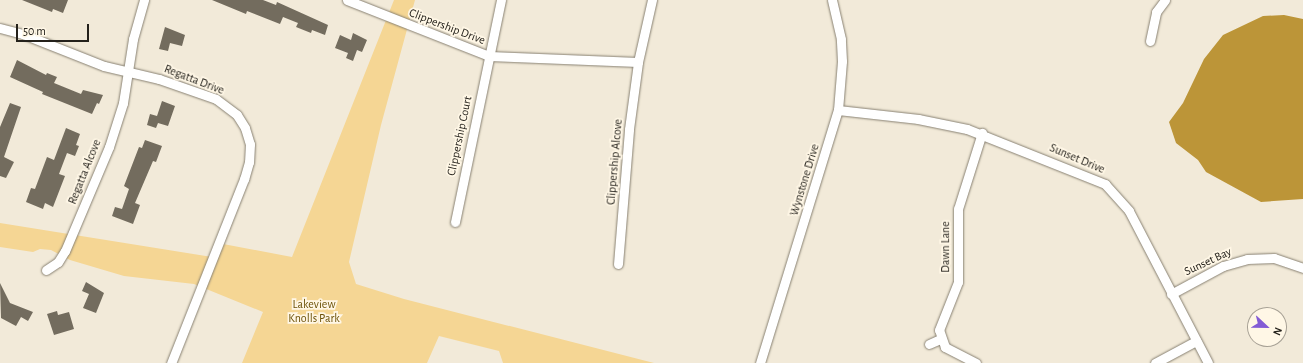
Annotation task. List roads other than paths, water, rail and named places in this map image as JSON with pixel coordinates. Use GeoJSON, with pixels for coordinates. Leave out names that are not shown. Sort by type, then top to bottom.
{"type":"FeatureCollection","features":[{"type":"Feature","properties":{"kind":"street","name":"Regatta Alcove"},"geometry":{"type":"LineString","coordinates":[[46,270],[60,259],[69,244],[108,147],[123,104],[129,73],[134,32],[144,0]]}},
{"type":"Feature","properties":{"kind":"street","name":"Clippership Drive"},"geometry":{"type":"LineString","coordinates":[[348,0],[489,56],[638,62]]}},
{"type":"Feature","properties":{"kind":"street","name":"Clippership Court"},"geometry":{"type":"LineString","coordinates":[[455,222],[501,0]]}},
{"type":"Feature","properties":{"kind":"street","name":"Clippership Alcove"},"geometry":{"type":"LineString","coordinates":[[618,264],[629,128],[638,62],[652,0]]}},
{"type":"Feature","properties":{"kind":"street","name":"Wynstone Drive"},"geometry":{"type":"LineString","coordinates":[[760,363],[838,110],[842,61],[841,39],[832,0]]}},
{"type":"Feature","properties":{"kind":"street"},"geometry":{"type":"LineString","coordinates":[[1150,41],[1156,12],[1164,0]]}},
{"type":"Feature","properties":{"kind":"street","name":"Regatta Drive"},"geometry":{"type":"LineString","coordinates":[[0,28],[23,34],[104,66],[159,79],[216,99],[237,115],[245,128],[250,144],[249,162],[244,179],[171,363]]}},
{"type":"Feature","properties":{"kind":"street","name":"Sunset Drive"},"geometry":{"type":"LineString","coordinates":[[838,110],[944,123],[982,133],[1106,184],[1129,212],[1208,363]]}},
{"type":"Feature","properties":{"kind":"street","name":"Dawn Lane"},"geometry":{"type":"LineString","coordinates":[[940,339],[939,330],[958,282],[958,209],[982,133]]}},
{"type":"Feature","properties":{"kind":"street","name":"Sunset Bay"},"geometry":{"type":"LineString","coordinates":[[1171,294],[1239,260],[1274,258],[1303,268]]}},
{"type":"Feature","properties":{"kind":"street"},"geometry":{"type":"LineString","coordinates":[[929,344],[940,339],[945,347],[955,354],[976,363]]}},
{"type":"Feature","properties":{"kind":"street"},"geometry":{"type":"LineString","coordinates":[[1155,363],[1196,341]]}},
{"type":"Feature","properties":{"kind":"park label","name":"Lakeview Knolls Park"},"geometry":{"type":"Point","coordinates":[314,312]}}]}
